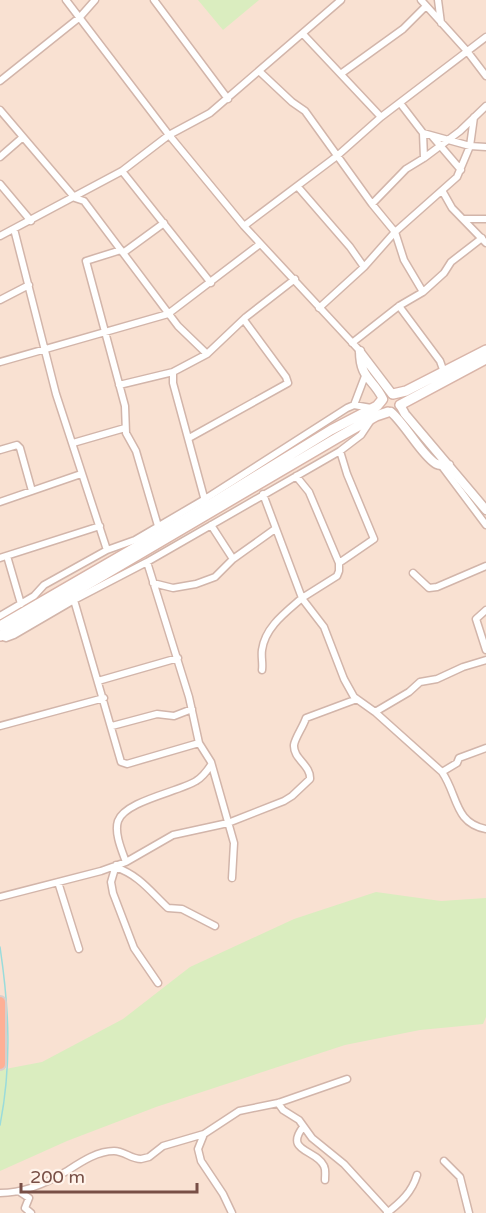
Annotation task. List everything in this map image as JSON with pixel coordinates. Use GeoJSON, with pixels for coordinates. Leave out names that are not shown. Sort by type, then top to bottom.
{"type":"FeatureCollection","features":[{"type":"Feature","properties":{"kind":"highway"},"geometry":{"type":"LineString","coordinates":[[0,1002],[0,1064]]}},
{"type":"Feature","properties":{"kind":"main road"},"geometry":{"type":"LineString","coordinates":[[0,626],[206,503],[334,434],[397,410],[400,405],[486,351]]}},
{"type":"Feature","properties":{"kind":"main road"},"geometry":{"type":"LineString","coordinates":[[0,635],[334,434],[387,397],[486,359]]}},
{"type":"Feature","properties":{"kind":"main road"},"geometry":{"type":"LineString","coordinates":[[387,397],[399,399],[400,405]]}},
{"type":"Feature","properties":{"kind":"main road"},"geometry":{"type":"LineString","coordinates":[[387,397],[383,408],[389,412]]}},
{"type":"Feature","properties":{"kind":"street"},"geometry":{"type":"LineString","coordinates":[[66,0],[169,135],[244,226],[360,351],[387,397]]}},
{"type":"Feature","properties":{"kind":"street"},"geometry":{"type":"LineString","coordinates":[[0,81],[80,16],[95,0]]}},
{"type":"Feature","properties":{"kind":"street"},"geometry":{"type":"LineString","coordinates":[[154,0],[228,99]]}},
{"type":"Feature","properties":{"kind":"street"},"geometry":{"type":"LineString","coordinates":[[0,236],[122,171],[169,135],[210,113],[341,0]]}},
{"type":"Feature","properties":{"kind":"street"},"geometry":{"type":"LineString","coordinates":[[421,0],[467,51],[486,76]]}},
{"type":"Feature","properties":{"kind":"street"},"geometry":{"type":"LineString","coordinates":[[438,0],[441,24]]}},
{"type":"Feature","properties":{"kind":"street"},"geometry":{"type":"LineString","coordinates":[[342,73],[403,29],[426,6]]}},
{"type":"Feature","properties":{"kind":"street"},"geometry":{"type":"LineString","coordinates":[[303,34],[381,117]]}},
{"type":"Feature","properties":{"kind":"street"},"geometry":{"type":"LineString","coordinates":[[244,226],[298,187],[381,117],[486,37]]}},
{"type":"Feature","properties":{"kind":"street"},"geometry":{"type":"LineString","coordinates":[[259,72],[305,111],[372,204],[396,232],[404,260],[423,292]]}},
{"type":"Feature","properties":{"kind":"street"},"geometry":{"type":"LineString","coordinates":[[400,104],[423,133],[424,158]]}},
{"type":"Feature","properties":{"kind":"street"},"geometry":{"type":"LineString","coordinates":[[372,204],[406,169],[441,146],[486,106]]}},
{"type":"Feature","properties":{"kind":"street"},"geometry":{"type":"LineString","coordinates":[[0,110],[75,198],[84,201],[168,314],[207,354]]}},
{"type":"Feature","properties":{"kind":"street"},"geometry":{"type":"LineString","coordinates":[[320,308],[364,267],[396,232],[443,192],[461,170],[470,146],[474,117]]}},
{"type":"Feature","properties":{"kind":"street"},"geometry":{"type":"LineString","coordinates":[[423,133],[470,146],[486,147]]}},
{"type":"Feature","properties":{"kind":"street"},"geometry":{"type":"LineString","coordinates":[[432,135],[461,170]]}},
{"type":"Feature","properties":{"kind":"street"},"geometry":{"type":"LineString","coordinates":[[0,156],[23,136]]}},
{"type":"Feature","properties":{"kind":"street"},"geometry":{"type":"LineString","coordinates":[[122,171],[211,283]]}},
{"type":"Feature","properties":{"kind":"street"},"geometry":{"type":"LineString","coordinates":[[0,183],[31,221]]}},
{"type":"Feature","properties":{"kind":"street"},"geometry":{"type":"LineString","coordinates":[[298,187],[350,247],[364,267]]}},
{"type":"Feature","properties":{"kind":"street"},"geometry":{"type":"LineString","coordinates":[[352,343],[399,306],[423,292],[444,273],[451,262],[484,240],[452,208],[443,192]]}},
{"type":"Feature","properties":{"kind":"street"},"geometry":{"type":"LineString","coordinates":[[463,219],[486,219]]}},
{"type":"Feature","properties":{"kind":"street"},"geometry":{"type":"LineString","coordinates":[[158,526],[136,451],[125,428],[125,406],[86,261],[122,251],[164,223]]}},
{"type":"Feature","properties":{"kind":"street"},"geometry":{"type":"LineString","coordinates":[[14,229],[43,349],[107,550]]}},
{"type":"Feature","properties":{"kind":"street"},"geometry":{"type":"LineString","coordinates":[[0,362],[168,314],[260,244]]}},
{"type":"Feature","properties":{"kind":"street"},"geometry":{"type":"LineString","coordinates":[[119,385],[173,372],[207,354],[244,320],[295,279]]}},
{"type":"Feature","properties":{"kind":"street"},"geometry":{"type":"LineString","coordinates":[[0,300],[28,285]]}},
{"type":"Feature","properties":{"kind":"street"},"geometry":{"type":"LineString","coordinates":[[399,306],[440,361],[446,375]]}},
{"type":"Feature","properties":{"kind":"street"},"geometry":{"type":"LineString","coordinates":[[189,438],[288,382],[244,320]]}},
{"type":"Feature","properties":{"kind":"street"},"geometry":{"type":"LineString","coordinates":[[360,351],[360,365],[365,376],[380,393],[387,397]]}},
{"type":"Feature","properties":{"kind":"street"},"geometry":{"type":"LineString","coordinates":[[173,372],[173,383],[206,503]]}},
{"type":"Feature","properties":{"kind":"street"},"geometry":{"type":"LineString","coordinates":[[354,405],[365,376]]}},
{"type":"Feature","properties":{"kind":"street"},"geometry":{"type":"LineString","coordinates":[[0,616],[34,596],[44,585],[107,550],[135,540],[206,503],[333,416],[354,405],[371,408]]}},
{"type":"Feature","properties":{"kind":"street"},"geometry":{"type":"LineString","coordinates":[[400,405],[486,525]]}},
{"type":"Feature","properties":{"kind":"street"},"geometry":{"type":"LineString","coordinates":[[389,412],[399,419],[432,461],[445,465],[486,510]]}},
{"type":"Feature","properties":{"kind":"street"},"geometry":{"type":"LineString","coordinates":[[0,635],[6,638],[14,635],[74,600],[147,562],[340,451],[361,435],[372,418]]}},
{"type":"Feature","properties":{"kind":"street"},"geometry":{"type":"LineString","coordinates":[[73,443],[125,428]]}},
{"type":"Feature","properties":{"kind":"street"},"geometry":{"type":"LineString","coordinates":[[0,450],[17,445],[20,448],[32,491]]}},
{"type":"Feature","properties":{"kind":"street"},"geometry":{"type":"LineString","coordinates":[[339,563],[374,539],[340,451]]}},
{"type":"Feature","properties":{"kind":"street"},"geometry":{"type":"LineString","coordinates":[[0,502],[81,474]]}},
{"type":"Feature","properties":{"kind":"street"},"geometry":{"type":"LineString","coordinates":[[262,670],[262,647],[268,632],[278,619],[302,598],[337,576],[339,572],[339,563],[309,492],[296,476]]}},
{"type":"Feature","properties":{"kind":"street"},"geometry":{"type":"LineString","coordinates":[[263,494],[302,598],[326,631],[344,679],[357,699],[375,712],[442,772],[467,822],[486,829]]}},
{"type":"Feature","properties":{"kind":"street"},"geometry":{"type":"LineString","coordinates":[[211,525],[232,559]]}},
{"type":"Feature","properties":{"kind":"street"},"geometry":{"type":"LineString","coordinates":[[21,604],[3,557],[100,526]]}},
{"type":"Feature","properties":{"kind":"street"},"geometry":{"type":"LineString","coordinates":[[153,583],[173,588],[196,584],[215,577],[232,559],[275,529]]}},
{"type":"Feature","properties":{"kind":"street"},"geometry":{"type":"LineString","coordinates":[[147,562],[178,658],[199,743],[212,765],[234,843],[232,878]]}},
{"type":"Feature","properties":{"kind":"street"},"geometry":{"type":"LineString","coordinates":[[413,573],[429,588],[437,587],[486,566]]}},
{"type":"Feature","properties":{"kind":"street"},"geometry":{"type":"LineString","coordinates":[[74,600],[121,762],[123,764],[199,743]]}},
{"type":"Feature","properties":{"kind":"street"},"geometry":{"type":"LineString","coordinates":[[486,610],[476,618],[486,650]]}},
{"type":"Feature","properties":{"kind":"street"},"geometry":{"type":"LineString","coordinates":[[98,681],[178,658]]}},
{"type":"Feature","properties":{"kind":"street"},"geometry":{"type":"LineString","coordinates":[[375,712],[409,692],[420,682],[437,679],[486,660]]}},
{"type":"Feature","properties":{"kind":"street"},"geometry":{"type":"LineString","coordinates":[[0,726],[104,698]]}},
{"type":"Feature","properties":{"kind":"street"},"geometry":{"type":"LineString","coordinates":[[0,897],[116,866],[173,835],[228,823],[273,807],[292,796],[310,779],[310,775],[294,752],[294,744],[306,718],[357,699]]}},
{"type":"Feature","properties":{"kind":"street"},"geometry":{"type":"LineString","coordinates":[[112,726],[157,714],[174,716],[192,709]]}},
{"type":"Feature","properties":{"kind":"street"},"geometry":{"type":"LineString","coordinates":[[442,772],[457,763],[459,758],[486,748]]}},
{"type":"Feature","properties":{"kind":"street"},"geometry":{"type":"LineString","coordinates":[[126,861],[119,842],[118,826],[125,812],[152,798],[196,781],[206,774],[212,765]]}},
{"type":"Feature","properties":{"kind":"street"},"geometry":{"type":"LineString","coordinates":[[116,866],[147,885],[168,908],[182,909],[215,926]]}},
{"type":"Feature","properties":{"kind":"street"},"geometry":{"type":"LineString","coordinates":[[116,866],[111,882],[113,893],[134,948],[158,983]]}},
{"type":"Feature","properties":{"kind":"street"},"geometry":{"type":"LineString","coordinates":[[58,882],[79,949]]}},
{"type":"Feature","properties":{"kind":"street"},"geometry":{"type":"LineString","coordinates":[[0,1193],[20,1192],[66,1171],[79,1162],[106,1152],[122,1152],[141,1160],[169,1143],[204,1134],[240,1112],[278,1103],[347,1079]]}},
{"type":"Feature","properties":{"kind":"street"},"geometry":{"type":"LineString","coordinates":[[278,1103],[283,1110],[299,1120],[312,1138],[344,1164],[388,1213],[409,1192],[417,1175]]}},
{"type":"Feature","properties":{"kind":"street"},"geometry":{"type":"LineString","coordinates":[[303,1127],[297,1137],[298,1144],[301,1149],[312,1154],[322,1163],[325,1180]]}},
{"type":"Feature","properties":{"kind":"street"},"geometry":{"type":"LineString","coordinates":[[204,1134],[198,1149],[201,1161],[223,1194],[232,1213]]}},
{"type":"Feature","properties":{"kind":"street"},"geometry":{"type":"LineString","coordinates":[[444,1161],[460,1177],[470,1213]]}},
{"type":"Feature","properties":{"kind":"street"},"geometry":{"type":"LineString","coordinates":[[20,1192],[29,1198],[25,1208],[31,1213]]}},
{"type":"Feature","properties":{"kind":"shaded area"},"geometry":{"type":"Polygon","coordinates":[[[0,0],[486,0],[486,1213],[0,1213],[0,0]]]}},
{"type":"Feature","properties":{"kind":"green space"},"geometry":{"type":"Polygon","coordinates":[[[198,0],[259,0],[223,30],[198,0]]]}},
{"type":"Feature","properties":{"kind":"green space"},"geometry":{"type":"Polygon","coordinates":[[[376,892],[441,901],[486,898],[486,1017],[483,1024],[420,1030],[345,1045],[156,1107],[67,1141],[0,1171],[0,1070],[42,1062],[123,1019],[190,967],[294,919],[376,892]]]}},
{"type":"Feature","properties":{"kind":"waterway"},"geometry":{"type":"LineString","coordinates":[[0,947],[8,1036],[4,1103],[0,1125]]}}]}
